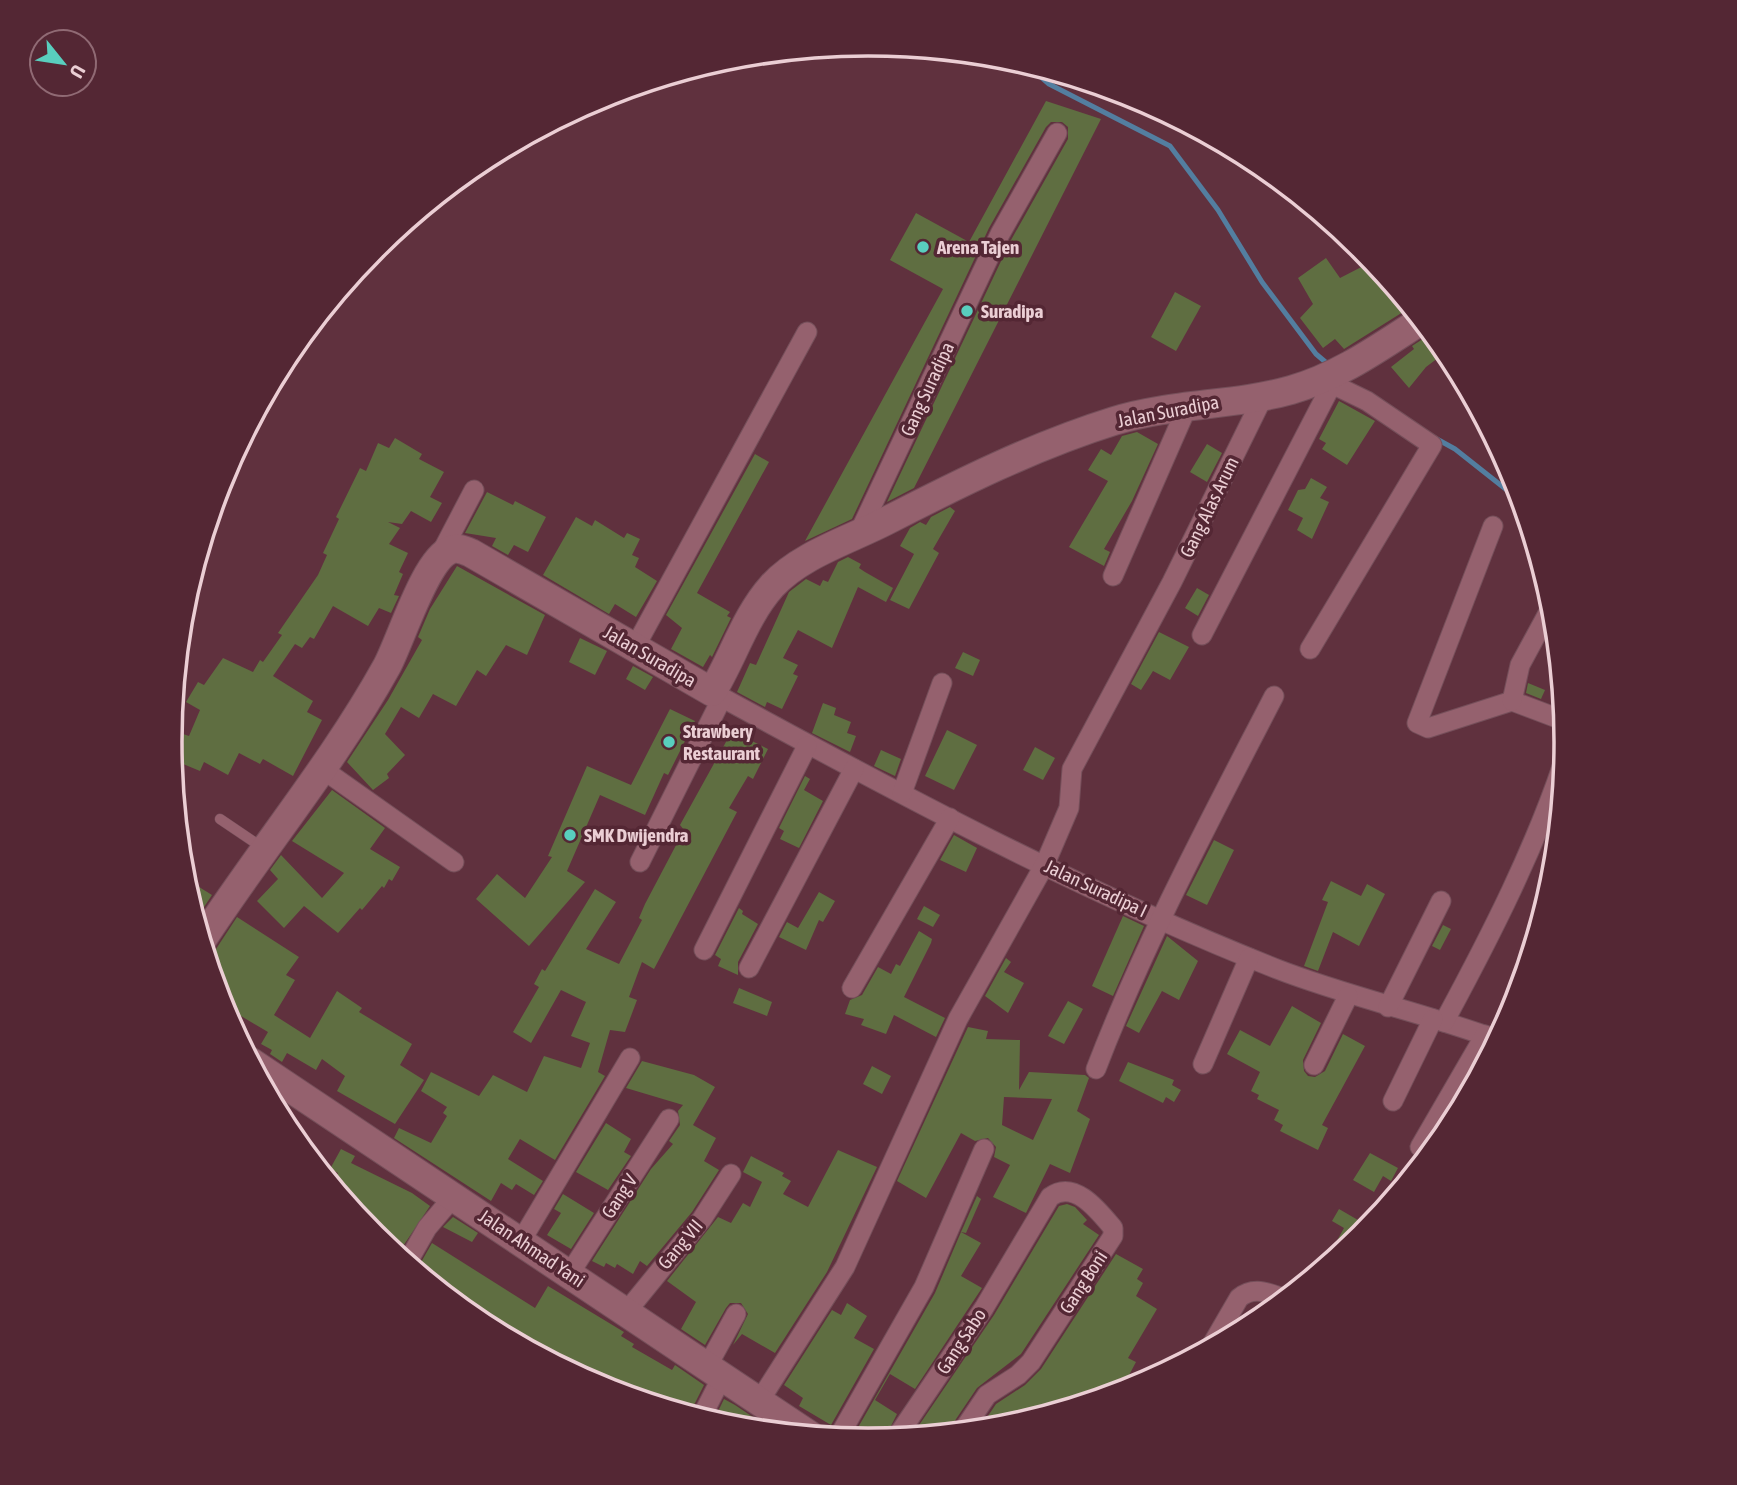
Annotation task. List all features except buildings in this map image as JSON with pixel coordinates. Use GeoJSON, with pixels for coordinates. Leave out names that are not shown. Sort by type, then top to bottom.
{"type":"FeatureCollection","features":[{"type":"Feature","properties":{"kind":"street","name":"Gang Suradipa"},"geometry":{"type":"LineString","coordinates":[[858,535],[1000,234],[1057,133]]}},
{"type":"Feature","properties":{"kind":"street","name":"Jalan Suradipa"},"geometry":{"type":"LineString","coordinates":[[439,558],[452,549],[463,550],[717,695],[756,609],[773,585],[788,572],[950,486],[1064,439],[1145,412],[1264,395],[1327,382],[1413,326]]}},
{"type":"Feature","properties":{"kind":"street"},"geometry":{"type":"LineString","coordinates":[[635,647],[807,332]]}},
{"type":"Feature","properties":{"kind":"street"},"geometry":{"type":"LineString","coordinates":[[1202,635],[1327,382],[1367,401],[1432,445],[1310,649]]}},
{"type":"Feature","properties":{"kind":"street","name":"Gang Alas Arum"},"geometry":{"type":"LineString","coordinates":[[760,1400],[845,1267],[958,1019],[1045,864],[1069,808],[1072,769],[1153,617],[1264,395]]}},
{"type":"Feature","properties":{"kind":"street"},"geometry":{"type":"LineString","coordinates":[[1113,576],[1188,405]]}},
{"type":"Feature","properties":{"kind":"street"},"geometry":{"type":"LineString","coordinates":[[208,931],[321,768],[388,664],[474,490]]}},
{"type":"Feature","properties":{"kind":"street"},"geometry":{"type":"LineString","coordinates":[[1493,526],[1417,723],[1428,728],[1512,701],[1554,717]]}},
{"type":"Feature","properties":{"kind":"street"},"geometry":{"type":"LineString","coordinates":[[1512,701],[1520,666],[1544,621]]}},
{"type":"Feature","properties":{"kind":"street"},"geometry":{"type":"LineString","coordinates":[[902,793],[942,683]]}},
{"type":"Feature","properties":{"kind":"street"},"geometry":{"type":"LineString","coordinates":[[640,862],[717,695]]}},
{"type":"Feature","properties":{"kind":"street","name":"Jalan Suradipa I"},"geometry":{"type":"LineString","coordinates":[[717,695],[807,746],[950,818],[1250,958],[1348,996],[1489,1036]]}},
{"type":"Feature","properties":{"kind":"street"},"geometry":{"type":"LineString","coordinates":[[1096,1069],[1114,1023],[1163,919],[1274,696]]}},
{"type":"Feature","properties":{"kind":"street"},"geometry":{"type":"LineString","coordinates":[[704,950],[807,746]]}},
{"type":"Feature","properties":{"kind":"street"},"geometry":{"type":"LineString","coordinates":[[321,768],[454,862]]}},
{"type":"Feature","properties":{"kind":"street"},"geometry":{"type":"LineString","coordinates":[[749,968],[854,769]]}},
{"type":"Feature","properties":{"kind":"street"},"geometry":{"type":"LineString","coordinates":[[1393,1101],[1516,883],[1554,786]]}},
{"type":"Feature","properties":{"kind":"street"},"geometry":{"type":"LineString","coordinates":[[852,988],[950,818]]}},
{"type":"Feature","properties":{"kind":"street"},"geometry":{"type":"LineString","coordinates":[[1388,1007],[1441,901]]}},
{"type":"Feature","properties":{"kind":"street"},"geometry":{"type":"LineString","coordinates":[[1203,1064],[1250,958]]}},
{"type":"Feature","properties":{"kind":"street"},"geometry":{"type":"LineString","coordinates":[[1314,1065],[1348,996]]}},
{"type":"Feature","properties":{"kind":"street"},"geometry":{"type":"LineString","coordinates":[[521,1241],[630,1058]]}},
{"type":"Feature","properties":{"kind":"street"},"geometry":{"type":"LineString","coordinates":[[1420,1147],[1475,1062]]}},
{"type":"Feature","properties":{"kind":"street","name":"Jalan Ahmad Yani"},"geometry":{"type":"LineString","coordinates":[[267,1073],[795,1425]]}},
{"type":"Feature","properties":{"kind":"street","name":"Gang V"},"geometry":{"type":"LineString","coordinates":[[570,1273],[669,1119]]}},
{"type":"Feature","properties":{"kind":"street"},"geometry":{"type":"LineString","coordinates":[[843,1428],[924,1287],[984,1149]]}},
{"type":"Feature","properties":{"kind":"street","name":"Gang VII"},"geometry":{"type":"LineString","coordinates":[[627,1311],[702,1219],[730,1174]]}},
{"type":"Feature","properties":{"kind":"street","name":"Gang Boni"},"geometry":{"type":"LineString","coordinates":[[969,1421],[987,1395],[1018,1376],[1031,1362],[1113,1236],[1113,1228],[1079,1194],[1066,1190],[1049,1197],[1022,1241]]}},
{"type":"Feature","properties":{"kind":"street"},"geometry":{"type":"LineString","coordinates":[[412,1255],[427,1228],[454,1196]]}},
{"type":"Feature","properties":{"kind":"street","name":"Gang Sabo"},"geometry":{"type":"LineString","coordinates":[[903,1428],[984,1308],[1022,1241]]}},
{"type":"Feature","properties":{"kind":"street"},"geometry":{"type":"LineString","coordinates":[[1221,1332],[1246,1292],[1254,1289],[1275,1295]]}},
{"type":"Feature","properties":{"kind":"street"},"geometry":{"type":"LineString","coordinates":[[704,1409],[736,1314]]}},
{"type":"Feature","properties":{"kind":"lane"},"geometry":{"type":"LineString","coordinates":[[220,819],[264,849]]}},
{"type":"Feature","properties":{"kind":"waterway"},"geometry":{"type":"LineString","coordinates":[[1042,78],[1170,146],[1218,210],[1262,282],[1316,354],[1329,365]]}},
{"type":"Feature","properties":{"kind":"waterway"},"geometry":{"type":"LineString","coordinates":[[1435,438],[1455,449],[1507,490]]}},
{"type":"Feature","properties":{"kind":"place","name":"Arena Tajen"},"geometry":{"type":"Point","coordinates":[923,247]}},
{"type":"Feature","properties":{"kind":"place","name":"Suradipa"},"geometry":{"type":"Point","coordinates":[967,311]}},
{"type":"Feature","properties":{"kind":"place","name":"Strawbery Restaurant"},"geometry":{"type":"Point","coordinates":[669,742]}},
{"type":"Feature","properties":{"kind":"place","name":"SMK Dwijendra"},"geometry":{"type":"Point","coordinates":[570,835]}}]}
